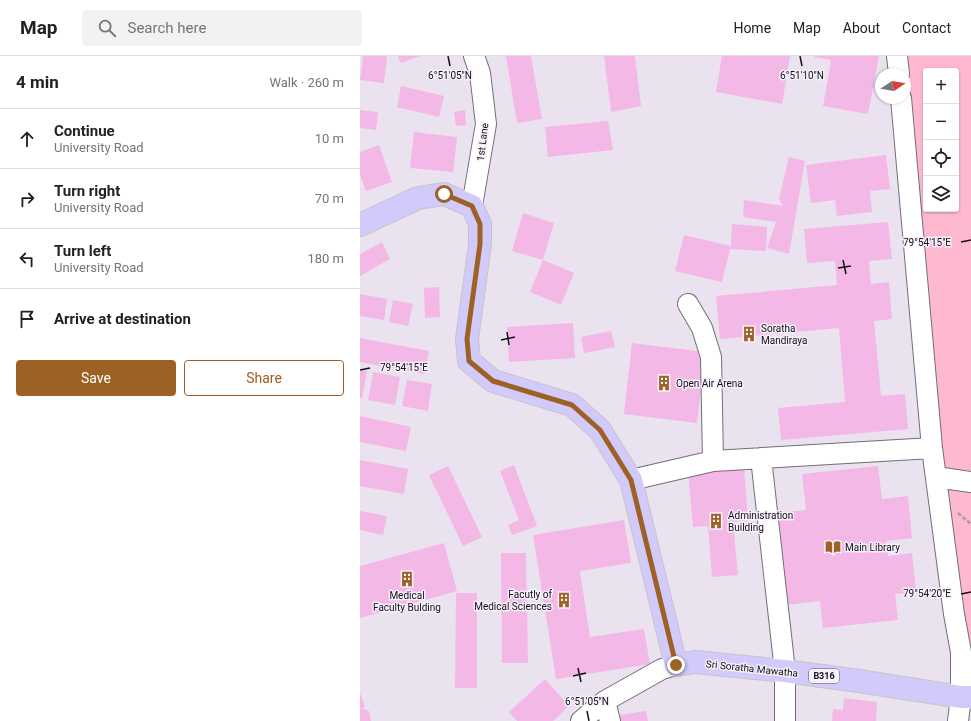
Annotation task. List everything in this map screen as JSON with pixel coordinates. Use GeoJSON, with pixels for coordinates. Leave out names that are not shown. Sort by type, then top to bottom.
{"type":"FeatureCollection","features":[{"type":"Feature","properties":{"kind":"main road"},"geometry":{"type":"LineString","coordinates":[[360,226],[418,198],[444,194],[472,206],[480,224],[480,244],[467,339],[469,361],[493,381],[572,405],[600,430],[631,480],[676,665]]}},
{"type":"Feature","properties":{"kind":"main road","name":"Sri Soratha Mawatha"},"geometry":{"type":"LineString","coordinates":[[676,665],[695,662],[785,671],[966,697]]}},
{"type":"Feature","properties":{"kind":"street","name":"1st Lane"},"geometry":{"type":"LineString","coordinates":[[472,206],[486,124],[480,73],[474,56]]}},
{"type":"Feature","properties":{"kind":"street"},"geometry":{"type":"LineString","coordinates":[[897,56],[898,68]]}},
{"type":"Feature","properties":{"kind":"street"},"geometry":{"type":"LineString","coordinates":[[902,104],[932,448],[966,697],[958,721]]}},
{"type":"Feature","properties":{"kind":"street"},"geometry":{"type":"LineString","coordinates":[[688,304],[702,328],[711,357],[713,461]]}},
{"type":"Feature","properties":{"kind":"street"},"geometry":{"type":"LineString","coordinates":[[631,480],[713,461],[932,448]]}},
{"type":"Feature","properties":{"kind":"street"},"geometry":{"type":"LineString","coordinates":[[761,458],[785,671],[785,721]]}},
{"type":"Feature","properties":{"kind":"street"},"geometry":{"type":"LineString","coordinates":[[936,477],[971,482]]}},
{"type":"Feature","properties":{"kind":"street"},"geometry":{"type":"LineString","coordinates":[[581,721],[605,701],[662,668],[676,665]]}},
{"type":"Feature","properties":{"kind":"street"},"geometry":{"type":"LineString","coordinates":[[605,701],[610,721]]}},
{"type":"Feature","properties":{"kind":"shaded area"},"geometry":{"type":"Polygon","coordinates":[[[898,56],[971,56],[971,661],[961,661],[906,104],[911,104],[911,68],[903,68],[898,56]]]}},
{"type":"Feature","properties":{"kind":"building"},"geometry":{"type":"Polygon","coordinates":[[[363,56],[387,56],[384,83],[360,80],[363,56]]]}},
{"type":"Feature","properties":{"kind":"building"},"geometry":{"type":"Polygon","coordinates":[[[398,56],[420,56],[401,63],[398,56]]]}},
{"type":"Feature","properties":{"kind":"building"},"geometry":{"type":"Polygon","coordinates":[[[506,56],[531,56],[542,119],[517,123],[506,56]]]}},
{"type":"Feature","properties":{"kind":"building"},"geometry":{"type":"Polygon","coordinates":[[[604,56],[635,56],[641,106],[611,112],[604,56]]]}},
{"type":"Feature","properties":{"kind":"building"},"geometry":{"type":"Polygon","coordinates":[[[722,56],[790,56],[782,104],[716,92],[722,56]]]}},
{"type":"Feature","properties":{"kind":"building"},"geometry":{"type":"Polygon","coordinates":[[[879,56],[877,68],[875,68],[875,77],[868,114],[823,106],[831,60],[814,57],[879,56]]]}},
{"type":"Feature","properties":{"kind":"building"},"geometry":{"type":"Polygon","coordinates":[[[401,86],[444,96],[439,117],[397,107],[401,86]]]}},
{"type":"Feature","properties":{"kind":"building"},"geometry":{"type":"Polygon","coordinates":[[[360,110],[378,112],[376,130],[360,128],[360,110]]]}},
{"type":"Feature","properties":{"kind":"building"},"geometry":{"type":"Polygon","coordinates":[[[465,110],[466,125],[456,126],[454,112],[465,110]]]}},
{"type":"Feature","properties":{"kind":"building"},"geometry":{"type":"Polygon","coordinates":[[[608,121],[613,150],[548,157],[545,127],[608,121]]]}},
{"type":"Feature","properties":{"kind":"building"},"geometry":{"type":"Polygon","coordinates":[[[414,132],[457,137],[453,172],[410,168],[414,132]]]}},
{"type":"Feature","properties":{"kind":"building"},"geometry":{"type":"Polygon","coordinates":[[[379,145],[392,182],[366,191],[360,175],[360,152],[379,145]]]}},
{"type":"Feature","properties":{"kind":"building"},"geometry":{"type":"Polygon","coordinates":[[[886,155],[890,189],[870,191],[872,212],[837,216],[835,200],[811,203],[806,165],[886,155]]]}},
{"type":"Feature","properties":{"kind":"building"},"geometry":{"type":"Polygon","coordinates":[[[789,157],[805,161],[789,254],[767,248],[776,222],[743,217],[744,200],[783,206],[779,199],[789,157]]]}},
{"type":"Feature","properties":{"kind":"building"},"geometry":{"type":"Polygon","coordinates":[[[523,213],[554,223],[543,260],[512,251],[523,213]]]}},
{"type":"Feature","properties":{"kind":"building","name":"Soratha Mandiraya"},"geometry":{"type":"Polygon","coordinates":[[[888,222],[892,259],[869,261],[871,284],[889,282],[892,319],[874,321],[881,396],[905,394],[908,429],[781,440],[778,408],[845,402],[839,328],[720,339],[716,296],[837,285],[835,261],[807,263],[804,229],[888,222]]]}},
{"type":"Feature","properties":{"kind":"building"},"geometry":{"type":"Polygon","coordinates":[[[732,224],[767,227],[766,251],[730,249],[722,282],[675,271],[684,235],[731,246],[732,224]]]}},
{"type":"Feature","properties":{"kind":"building"},"geometry":{"type":"Polygon","coordinates":[[[382,242],[390,259],[360,276],[360,254],[382,242]]]}},
{"type":"Feature","properties":{"kind":"building"},"geometry":{"type":"Polygon","coordinates":[[[543,260],[574,273],[561,305],[530,292],[543,260]]]}},
{"type":"Feature","properties":{"kind":"building"},"geometry":{"type":"Polygon","coordinates":[[[439,287],[440,317],[425,318],[424,288],[439,287]]]}},
{"type":"Feature","properties":{"kind":"building"},"geometry":{"type":"Polygon","coordinates":[[[360,294],[387,299],[384,320],[360,316],[360,294]]]}},
{"type":"Feature","properties":{"kind":"building"},"geometry":{"type":"Polygon","coordinates":[[[393,300],[413,304],[408,326],[389,322],[393,300]]]}},
{"type":"Feature","properties":{"kind":"building"},"geometry":{"type":"Polygon","coordinates":[[[573,323],[575,358],[509,362],[507,327],[573,323]]]}},
{"type":"Feature","properties":{"kind":"building"},"geometry":{"type":"Polygon","coordinates":[[[611,331],[615,347],[584,353],[581,337],[611,331]]]}},
{"type":"Feature","properties":{"kind":"building"},"geometry":{"type":"Polygon","coordinates":[[[360,338],[429,351],[425,374],[360,362],[360,338]]]}},
{"type":"Feature","properties":{"kind":"building","name":"Open Air Arena"},"geometry":{"type":"Polygon","coordinates":[[[632,343],[705,352],[697,423],[624,414],[632,343]]]}},
{"type":"Feature","properties":{"kind":"building"},"geometry":{"type":"Polygon","coordinates":[[[360,370],[367,371],[362,398],[360,398],[360,370]]]}},
{"type":"Feature","properties":{"kind":"building"},"geometry":{"type":"Polygon","coordinates":[[[373,372],[400,377],[395,405],[368,400],[373,372]]]}},
{"type":"Feature","properties":{"kind":"building"},"geometry":{"type":"Polygon","coordinates":[[[407,380],[432,384],[428,411],[402,406],[407,380]]]}},
{"type":"Feature","properties":{"kind":"building"},"geometry":{"type":"Polygon","coordinates":[[[360,416],[411,427],[406,451],[360,442],[360,416]]]}},
{"type":"Feature","properties":{"kind":"building"},"geometry":{"type":"Polygon","coordinates":[[[360,460],[408,469],[404,494],[360,486],[360,460]]]}},
{"type":"Feature","properties":{"kind":"building"},"geometry":{"type":"Polygon","coordinates":[[[514,465],[537,526],[512,535],[508,525],[519,520],[500,471],[514,465]]]}},
{"type":"Feature","properties":{"kind":"building"},"geometry":{"type":"Polygon","coordinates":[[[448,466],[482,537],[463,546],[429,475],[448,466]]]}},
{"type":"Feature","properties":{"kind":"building","name":"Administration Building"},"geometry":{"type":"Polygon","coordinates":[[[744,466],[748,521],[733,522],[738,575],[712,577],[708,526],[693,527],[688,471],[744,466]]]}},
{"type":"Feature","properties":{"kind":"building","name":"Main Library"},"geometry":{"type":"Polygon","coordinates":[[[878,466],[882,499],[908,496],[912,538],[886,541],[888,556],[912,553],[916,592],[895,594],[898,620],[823,628],[820,601],[786,605],[776,513],[806,510],[802,474],[878,466]]]}},
{"type":"Feature","properties":{"kind":"building"},"geometry":{"type":"Polygon","coordinates":[[[360,511],[387,516],[383,535],[360,530],[360,511]]]}},
{"type":"Feature","properties":{"kind":"building","name":"Facutly of Medical Sciences"},"geometry":{"type":"Polygon","coordinates":[[[624,520],[631,563],[580,571],[590,637],[644,629],[650,664],[556,679],[533,535],[624,520]]]}},
{"type":"Feature","properties":{"kind":"building","name":"Medical Faculty Bulding"},"geometry":{"type":"Polygon","coordinates":[[[444,543],[457,591],[360,618],[360,566],[444,543]]]}},
{"type":"Feature","properties":{"kind":"building"},"geometry":{"type":"Polygon","coordinates":[[[501,553],[526,553],[528,663],[502,663],[501,553]]]}},
{"type":"Feature","properties":{"kind":"building"},"geometry":{"type":"Polygon","coordinates":[[[456,593],[477,593],[477,688],[455,688],[456,593]]]}},
{"type":"Feature","properties":{"kind":"building"},"geometry":{"type":"Polygon","coordinates":[[[545,679],[569,706],[553,721],[517,721],[509,712],[545,679]]]}},
{"type":"Feature","properties":{"kind":"building"},"geometry":{"type":"Polygon","coordinates":[[[360,693],[365,707],[362,708],[369,711],[371,721],[360,721],[360,693]]]}},
{"type":"Feature","properties":{"kind":"building"},"geometry":{"type":"Polygon","coordinates":[[[844,698],[877,702],[876,721],[832,721],[833,709],[843,710],[844,698]]]}},
{"type":"Feature","properties":{"kind":"building"},"geometry":{"type":"Polygon","coordinates":[[[646,711],[648,721],[621,721],[620,715],[646,711]]]}},
{"type":"Feature","properties":{"kind":"place","name":"Soratha Mandiraya"},"geometry":{"type":"Point","coordinates":[749,334]}},
{"type":"Feature","properties":{"kind":"place","name":"Open Air Arena"},"geometry":{"type":"Point","coordinates":[664,383]}},
{"type":"Feature","properties":{"kind":"place","name":"Administration Building"},"geometry":{"type":"Point","coordinates":[716,521]}},
{"type":"Feature","properties":{"kind":"place","name":"Main Library"},"geometry":{"type":"Point","coordinates":[833,547]}},
{"type":"Feature","properties":{"kind":"place","name":"Medical Faculty Bulding"},"geometry":{"type":"Point","coordinates":[407,579]}},
{"type":"Feature","properties":{"kind":"place","name":"Facutly of Medical Sciences"},"geometry":{"type":"Point","coordinates":[564,600]}},
{"type":"Feature","properties":{"kind":"route"},"geometry":{"type":"LineString","coordinates":[[444,194],[472,206],[480,224],[480,244],[467,339],[469,361],[493,381],[572,405],[600,430],[631,480],[676,665]]}}]}
